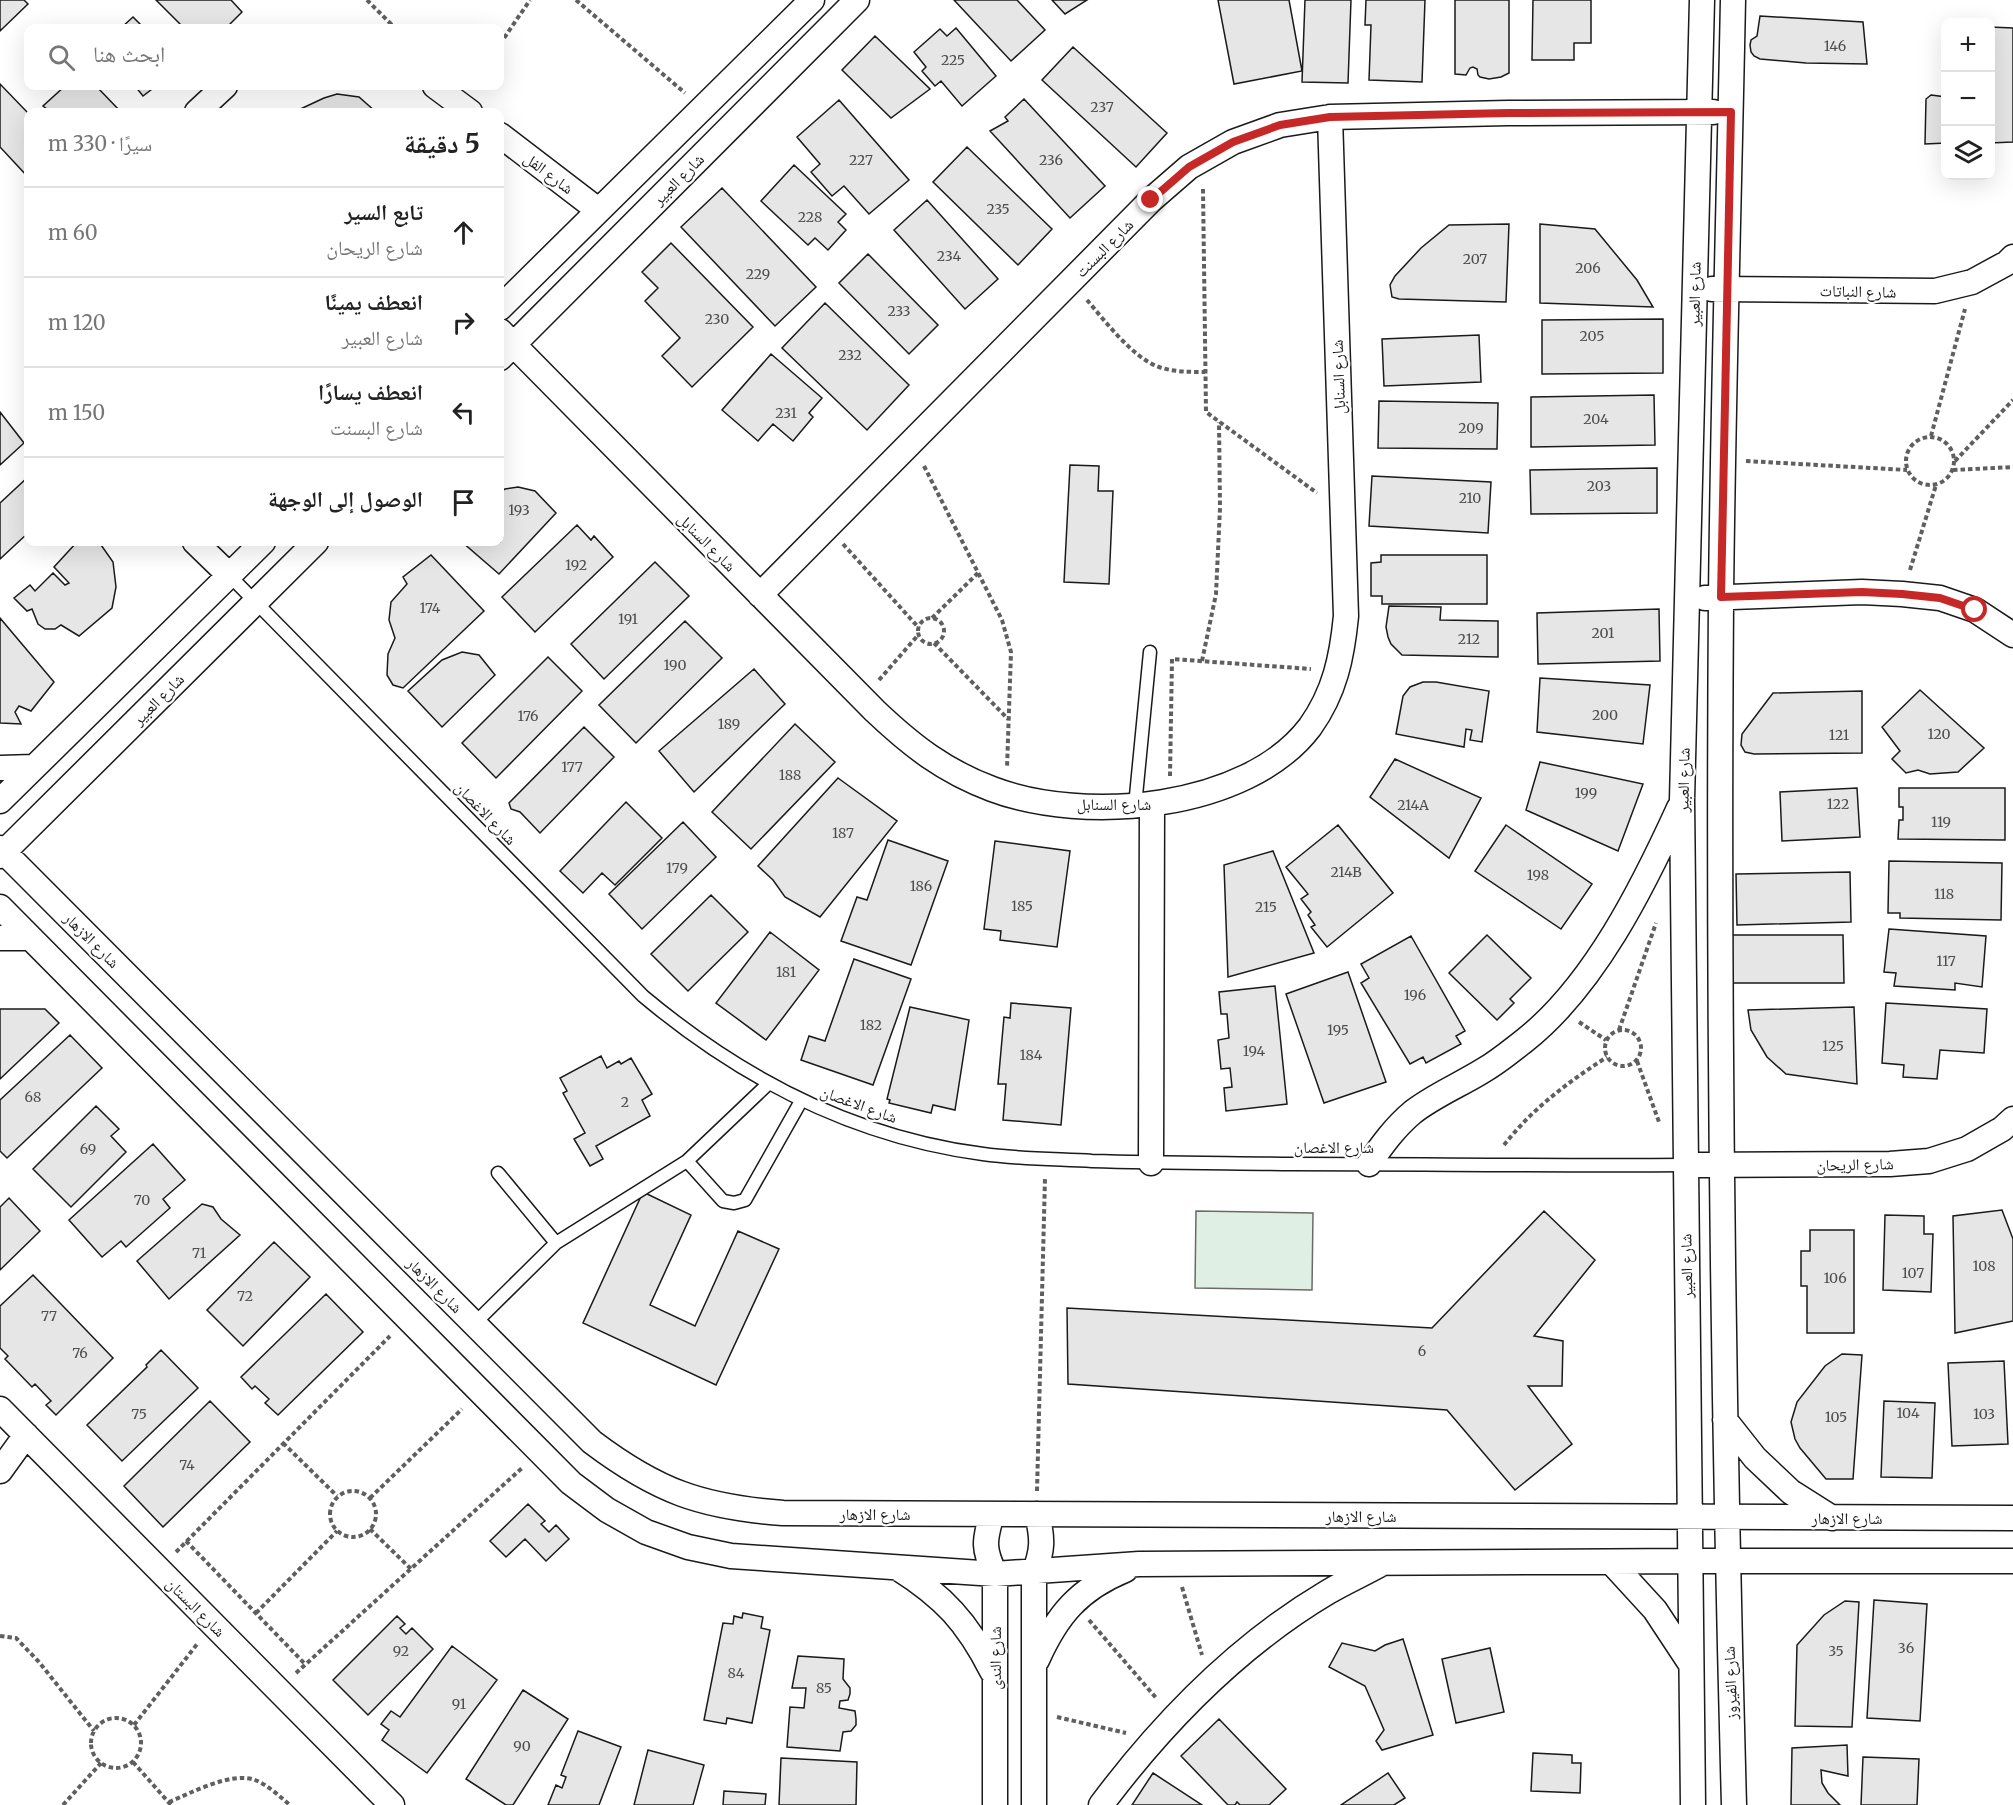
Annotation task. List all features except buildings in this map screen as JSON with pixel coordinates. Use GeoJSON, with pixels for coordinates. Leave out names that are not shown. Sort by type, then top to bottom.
{"type":"FeatureCollection","features":[{"type":"Feature","properties":{"kind":"street","name":"شارع العبير"},"geometry":{"type":"LineString","coordinates":[[504,304],[812,0]]}},
{"type":"Feature","properties":{"kind":"street"},"geometry":{"type":"LineString","coordinates":[[822,0],[838,17]]}},
{"type":"Feature","properties":{"kind":"street","name":"شارع العبير"},"geometry":{"type":"LineString","coordinates":[[504,344],[857,0]]}},
{"type":"Feature","properties":{"kind":"street","name":"شارع العبير"},"geometry":{"type":"LineString","coordinates":[[1691,1561],[1682,800],[1702,0]]}},
{"type":"Feature","properties":{"kind":"street","name":"شارع العبير"},"geometry":{"type":"LineString","coordinates":[[1727,1561],[1722,1165],[1721,597],[1733,0]]}},
{"type":"Feature","properties":{"kind":"street"},"geometry":{"type":"LineString","coordinates":[[201,108],[221,90]]}},
{"type":"Feature","properties":{"kind":"street"},"geometry":{"type":"LineString","coordinates":[[440,90],[465,108]]}},
{"type":"Feature","properties":{"kind":"street","name":"شارع البسنت"},"geometry":{"type":"LineString","coordinates":[[760,595],[1151,200],[1189,167],[1233,142],[1280,125],[1330,117],[1731,112]]}},
{"type":"Feature","properties":{"kind":"street","name":"شارع السنابل"},"geometry":{"type":"LineString","coordinates":[[504,344],[910,744],[950,771],[993,790],[1040,801],[1091,806],[1152,804],[1212,790],[1249,777],[1282,755],[1309,727],[1330,693],[1342,655],[1346,616],[1330,117]]}},
{"type":"Feature","properties":{"kind":"street","name":"شارع الفل"},"geometry":{"type":"LineString","coordinates":[[504,138],[598,210]]}},
{"type":"Feature","properties":{"kind":"street","name":"شارع النباتات"},"geometry":{"type":"LineString","coordinates":[[1694,288],[1935,291],[1972,282],[2007,263],[2013,257]]}},
{"type":"Feature","properties":{"kind":"street"},"geometry":{"type":"LineString","coordinates":[[199,546],[229,575]]}},
{"type":"Feature","properties":{"kind":"street"},"geometry":{"type":"LineString","coordinates":[[0,801],[259,546]]}},
{"type":"Feature","properties":{"kind":"street","name":"شارع العبير"},"geometry":{"type":"LineString","coordinates":[[1,852],[312,546]]}},
{"type":"Feature","properties":{"kind":"street"},"geometry":{"type":"LineString","coordinates":[[1688,598],[1862,592],[1940,598],[1975,610],[2013,635]]}},
{"type":"Feature","properties":{"kind":"street"},"geometry":{"type":"LineString","coordinates":[[0,768],[34,767]]}},
{"type":"Feature","properties":{"kind":"street"},"geometry":{"type":"LineString","coordinates":[[1369,1164],[1388,1137],[1412,1113],[1439,1094],[1484,1070],[1526,1040],[1558,1009],[1598,957],[1630,906],[1658,854],[1682,800]]}},
{"type":"Feature","properties":{"kind":"street"},"geometry":{"type":"LineString","coordinates":[[1151,1163],[1152,804]]}},
{"type":"Feature","properties":{"kind":"street","name":"شارع الازهار"},"geometry":{"type":"LineString","coordinates":[[1,852],[592,1442],[625,1467],[643,1477],[701,1502],[741,1510],[783,1513],[2013,1518]]}},
{"type":"Feature","properties":{"kind":"street"},"geometry":{"type":"LineString","coordinates":[[0,907],[571,1483],[607,1510],[646,1532],[688,1547],[731,1556],[995,1574],[1139,1564],[2013,1561]]}},
{"type":"Feature","properties":{"kind":"street"},"geometry":{"type":"LineString","coordinates":[[0,938],[30,938]]}},
{"type":"Feature","properties":{"kind":"street","name":"شارع الريحان"},"geometry":{"type":"LineString","coordinates":[[1685,1165],[1890,1164],[1929,1161],[1967,1149],[2002,1129],[2013,1119]]}},
{"type":"Feature","properties":{"kind":"street","name":"شارع البستان"},"geometry":{"type":"LineString","coordinates":[[0,1409],[392,1805]]}},
{"type":"Feature","properties":{"kind":"street"},"geometry":{"type":"LineString","coordinates":[[1725,1420],[1755,1458],[1791,1492],[1832,1518]]}},
{"type":"Feature","properties":{"kind":"street"},"geometry":{"type":"LineString","coordinates":[[0,1471],[26,1435]]}},
{"type":"Feature","properties":{"kind":"street","name":"شارع الندى"},"geometry":{"type":"LineString","coordinates":[[992,1514],[985,1536],[986,1556],[995,1574],[994,1805]]}},
{"type":"Feature","properties":{"kind":"street"},"geometry":{"type":"LineString","coordinates":[[1034,1805],[1034,1573],[1041,1555],[1042,1536],[1037,1514]]}},
{"type":"Feature","properties":{"kind":"street"},"geometry":{"type":"LineString","coordinates":[[1691,1561],[1693,1805]]}},
{"type":"Feature","properties":{"kind":"street","name":"شارع الفيروز"},"geometry":{"type":"LineString","coordinates":[[1727,1561],[1734,1805]]}},
{"type":"Feature","properties":{"kind":"street"},"geometry":{"type":"LineString","coordinates":[[1611,1562],[1634,1584],[1655,1610],[1691,1664]]}},
{"type":"Feature","properties":{"kind":"street"},"geometry":{"type":"LineString","coordinates":[[1101,1805],[1135,1760],[1210,1682],[1274,1628],[1328,1592],[1384,1563]]}},
{"type":"Feature","properties":{"kind":"street"},"geometry":{"type":"LineString","coordinates":[[1033,1667],[1049,1632],[1073,1602],[1104,1579],[1139,1564]]}},
{"type":"Feature","properties":{"kind":"street"},"geometry":{"type":"LineString","coordinates":[[896,1566],[928,1587],[955,1612],[978,1642],[995,1675]]}},
{"type":"Feature","properties":{"kind":"lane","name":"شارع الاغصان"},"geometry":{"type":"LineString","coordinates":[[229,575],[643,996],[682,1029],[724,1058],[801,1101],[860,1125],[921,1142],[983,1154],[1046,1159],[1151,1163],[1685,1165]]}},
{"type":"Feature","properties":{"kind":"lane"},"geometry":{"type":"LineString","coordinates":[[1150,652],[1152,804]]}},
{"type":"Feature","properties":{"kind":"lane"},"geometry":{"type":"LineString","coordinates":[[474,1324],[556,1243],[687,1161],[768,1084]]}},
{"type":"Feature","properties":{"kind":"lane"},"geometry":{"type":"LineString","coordinates":[[687,1161],[723,1201],[734,1203],[744,1200],[801,1101]]}},
{"type":"Feature","properties":{"kind":"lane"},"geometry":{"type":"LineString","coordinates":[[498,1173],[556,1243]]}},
{"type":"Feature","properties":{"kind":"path"},"geometry":{"type":"LineString","coordinates":[[368,0],[391,24]]}},
{"type":"Feature","properties":{"kind":"path"},"geometry":{"type":"LineString","coordinates":[[504,38],[530,0]]}},
{"type":"Feature","properties":{"kind":"path"},"geometry":{"type":"LineString","coordinates":[[576,0],[702,108]]}},
{"type":"Feature","properties":{"kind":"path"},"geometry":{"type":"LineString","coordinates":[[1203,159],[1206,412],[1342,511]]}},
{"type":"Feature","properties":{"kind":"path"},"geometry":{"type":"LineString","coordinates":[[1931,436],[1972,282]]}},
{"type":"Feature","properties":{"kind":"path"},"geometry":{"type":"LineString","coordinates":[[1092,306],[1136,353],[1156,366],[1181,372],[1205,372]]}},
{"type":"Feature","properties":{"kind":"path"},"geometry":{"type":"LineString","coordinates":[[1955,462],[1948,444],[1940,438],[1931,436],[1913,443],[1905,460],[1907,470],[1919,483],[1936,485],[1946,479],[1953,470],[1955,462],[2013,400]]}},
{"type":"Feature","properties":{"kind":"path"},"geometry":{"type":"LineString","coordinates":[[1202,661],[1216,594],[1220,508],[1219,422]]}},
{"type":"Feature","properties":{"kind":"path"},"geometry":{"type":"LineString","coordinates":[[912,442],[1002,620],[1011,652],[1006,793]]}},
{"type":"Feature","properties":{"kind":"path"},"geometry":{"type":"LineString","coordinates":[[1724,460],[1907,470]]}},
{"type":"Feature","properties":{"kind":"path"},"geometry":{"type":"LineString","coordinates":[[1953,470],[2013,467]]}},
{"type":"Feature","properties":{"kind":"path"},"geometry":{"type":"LineString","coordinates":[[1902,594],[1936,485]]}},
{"type":"Feature","properties":{"kind":"path"},"geometry":{"type":"LineString","coordinates":[[827,527],[919,628]]}},
{"type":"Feature","properties":{"kind":"path"},"geometry":{"type":"LineString","coordinates":[[932,618],[938,620],[944,630],[939,641],[934,643],[925,642],[919,634],[922,622],[932,618],[978,573]]}},
{"type":"Feature","properties":{"kind":"path"},"geometry":{"type":"LineString","coordinates":[[862,698],[919,634]]}},
{"type":"Feature","properties":{"kind":"path"},"geometry":{"type":"LineString","coordinates":[[934,643],[1008,719]]}},
{"type":"Feature","properties":{"kind":"path"},"geometry":{"type":"LineString","coordinates":[[1152,804],[1172,659],[1337,671]]}},
{"type":"Feature","properties":{"kind":"path"},"geometry":{"type":"LineString","coordinates":[[1619,1030],[1657,922]]}},
{"type":"Feature","properties":{"kind":"path"},"geometry":{"type":"LineString","coordinates":[[1558,1009],[1606,1040]]}},
{"type":"Feature","properties":{"kind":"path"},"geometry":{"type":"LineString","coordinates":[[1619,1030],[1635,1033],[1642,1048],[1636,1060],[1627,1066],[1618,1066],[1611,1062],[1604,1048],[1611,1033],[1619,1030]]}},
{"type":"Feature","properties":{"kind":"path"},"geometry":{"type":"LineString","coordinates":[[1489,1164],[1520,1125],[1567,1083],[1607,1057]]}},
{"type":"Feature","properties":{"kind":"path"},"geometry":{"type":"LineString","coordinates":[[1636,1060],[1660,1123]]}},
{"type":"Feature","properties":{"kind":"path"},"geometry":{"type":"LineString","coordinates":[[1037,1514],[1046,1159]]}},
{"type":"Feature","properties":{"kind":"path"},"geometry":{"type":"LineString","coordinates":[[158,1569],[408,1318]]}},
{"type":"Feature","properties":{"kind":"path"},"geometry":{"type":"LineString","coordinates":[[370,1498],[480,1391]]}},
{"type":"Feature","properties":{"kind":"path"},"geometry":{"type":"LineString","coordinates":[[283,1443],[337,1496]]}},
{"type":"Feature","properties":{"kind":"path"},"geometry":{"type":"LineString","coordinates":[[278,1689],[540,1452]]}},
{"type":"Feature","properties":{"kind":"path"},"geometry":{"type":"LineString","coordinates":[[351,1490],[360,1491],[370,1498],[376,1512],[375,1521],[370,1529],[363,1535],[354,1537],[337,1532],[331,1524],[329,1515],[330,1506],[337,1496],[351,1490]]}},
{"type":"Feature","properties":{"kind":"path"},"geometry":{"type":"LineString","coordinates":[[370,1529],[411,1569]]}},
{"type":"Feature","properties":{"kind":"path"},"geometry":{"type":"LineString","coordinates":[[256,1613],[337,1532]]}},
{"type":"Feature","properties":{"kind":"path"},"geometry":{"type":"LineString","coordinates":[[186,1541],[305,1664]]}},
{"type":"Feature","properties":{"kind":"path"},"geometry":{"type":"LineString","coordinates":[[1176,1564],[1210,1682]]}},
{"type":"Feature","properties":{"kind":"path"},"geometry":{"type":"LineString","coordinates":[[1073,1602],[1173,1718]]}},
{"type":"Feature","properties":{"kind":"path"},"geometry":{"type":"LineString","coordinates":[[134,1725],[213,1624]]}},
{"type":"Feature","properties":{"kind":"path"},"geometry":{"type":"LineString","coordinates":[[0,1636],[16,1638],[39,1662],[94,1731]]}},
{"type":"Feature","properties":{"kind":"path"},"geometry":{"type":"LineString","coordinates":[[1034,1712],[1153,1740]]}},
{"type":"Feature","properties":{"kind":"path"},"geometry":{"type":"LineString","coordinates":[[113,1718],[128,1720],[134,1725],[141,1740],[138,1756],[133,1762],[126,1767],[117,1768],[101,1763],[92,1748],[94,1731],[105,1720],[113,1718]]}},
{"type":"Feature","properties":{"kind":"path"},"geometry":{"type":"LineString","coordinates":[[133,1762],[170,1803],[213,1785],[246,1777],[266,1785],[290,1805]]}},
{"type":"Feature","properties":{"kind":"path"},"geometry":{"type":"LineString","coordinates":[[63,1805],[101,1763]]}},
{"type":"Feature","properties":{"kind":"green space"},"geometry":{"type":"Polygon","coordinates":[[[1196,1211],[1313,1213],[1312,1290],[1195,1288],[1196,1211]]]}},
{"type":"Feature","properties":{"kind":"route"},"geometry":{"type":"LineString","coordinates":[[1151,200],[1189,167],[1233,142],[1280,125],[1330,117],[1731,112],[1721,597],[1862,592],[1902,594],[1940,598],[1975,610]]}}]}
